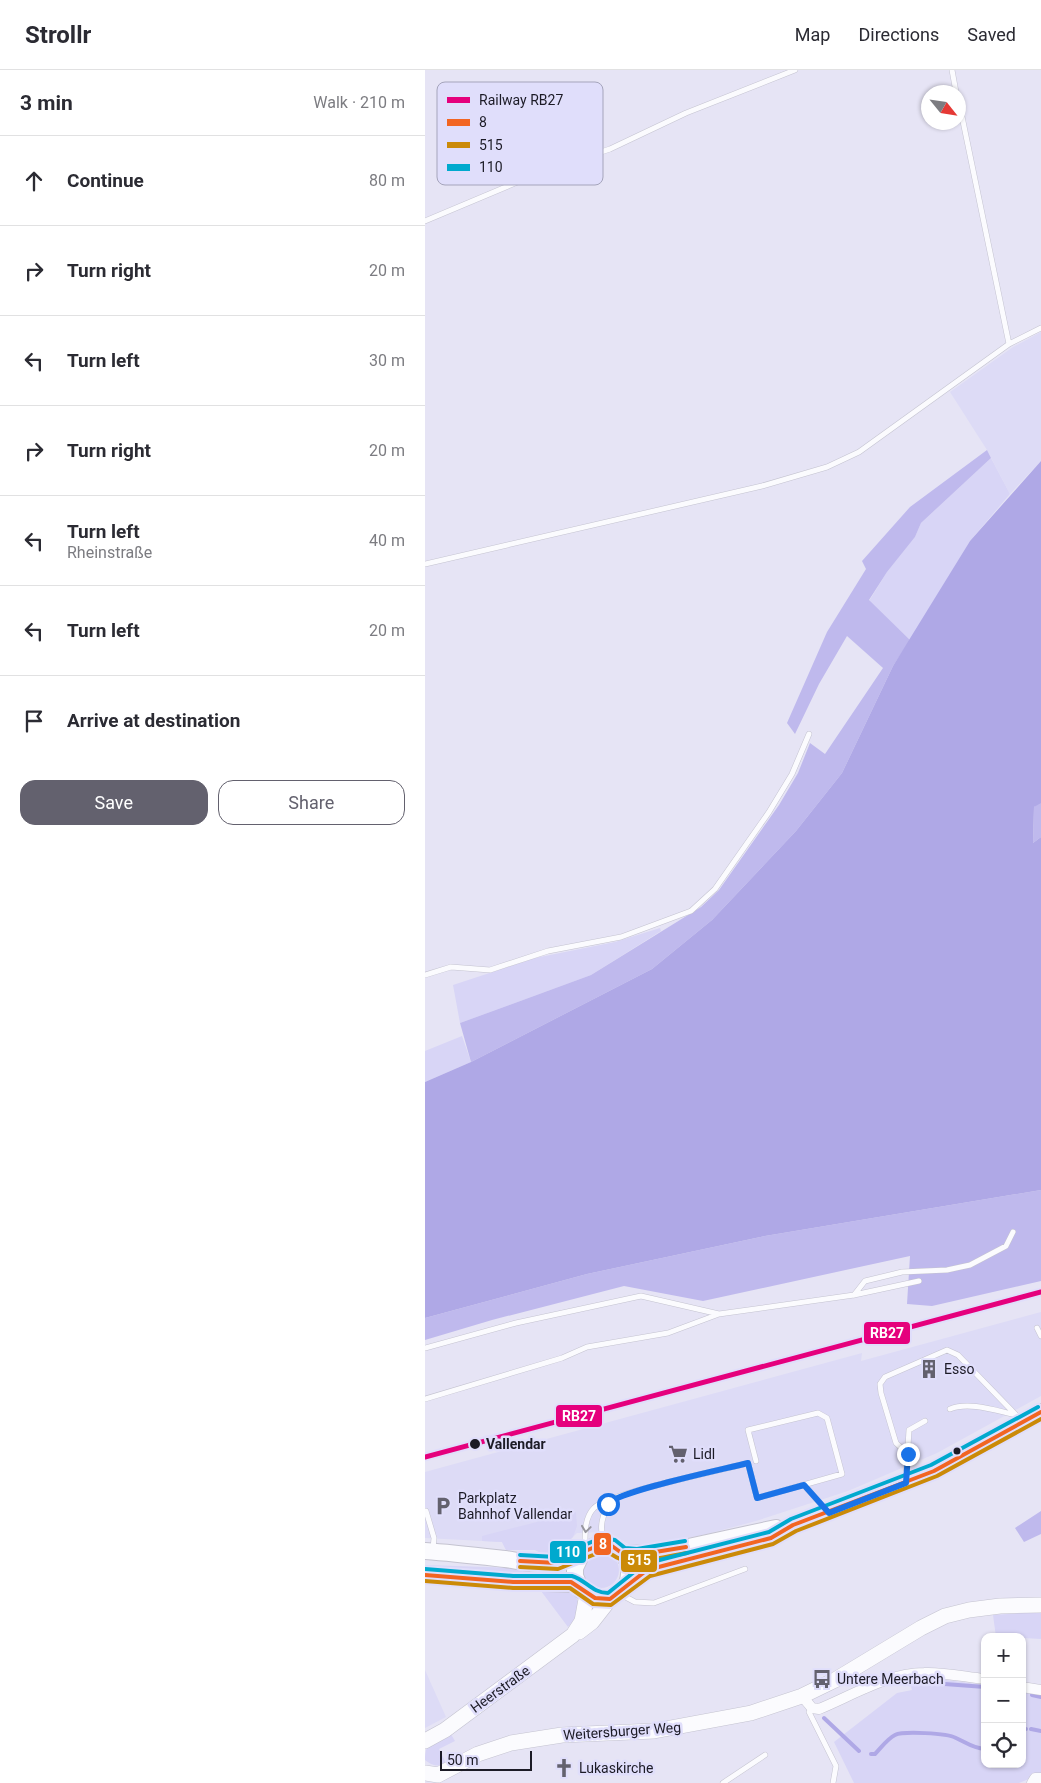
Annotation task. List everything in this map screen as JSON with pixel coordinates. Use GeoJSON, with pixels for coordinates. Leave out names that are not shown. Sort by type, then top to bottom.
{"type":"FeatureCollection","features":[{"type":"Feature","properties":{"kind":"main road"},"geometry":{"type":"LineString","coordinates":[[425,1575],[582,1589],[599,1599],[619,1593],[647,1570],[759,1542],[793,1525],[906,1483],[994,1439],[1029,1415]]}},
{"type":"Feature","properties":{"kind":"main road"},"geometry":{"type":"LineString","coordinates":[[429,1551],[551,1564],[584,1552],[596,1545],[607,1545],[623,1554],[661,1553],[757,1531],[793,1525]]}},
{"type":"Feature","properties":{"kind":"main road"},"geometry":{"type":"LineString","coordinates":[[582,1589],[575,1568],[584,1552]]}},
{"type":"Feature","properties":{"kind":"main road"},"geometry":{"type":"LineString","coordinates":[[619,1593],[630,1573],[623,1554]]}},
{"type":"Feature","properties":{"kind":"street","name":"Heerstraße"},"geometry":{"type":"LineString","coordinates":[[573,1635],[583,1621],[582,1589]]}},
{"type":"Feature","properties":{"kind":"street","name":"Heerstraße"},"geometry":{"type":"LineString","coordinates":[[425,1741],[445,1730],[592,1622],[619,1593]]}},
{"type":"Feature","properties":{"kind":"street","name":"Weitersburger Weg"},"geometry":{"type":"LineString","coordinates":[[427,1777],[439,1775],[477,1754],[511,1743],[562,1735],[654,1731],[751,1713],[802,1696],[835,1680],[921,1628],[945,1616],[991,1607],[1041,1605]]}},
{"type":"Feature","properties":{"kind":"street"},"geometry":{"type":"LineString","coordinates":[[802,1696],[812,1708],[819,1709],[879,1684],[909,1674],[941,1673],[981,1678]]}},
{"type":"Feature","properties":{"kind":"street"},"geometry":{"type":"LineString","coordinates":[[1026,1688],[1041,1690]]}},
{"type":"Feature","properties":{"kind":"street"},"geometry":{"type":"LineString","coordinates":[[1033,1783],[1035,1778],[1041,1778]]}},
{"type":"Feature","properties":{"kind":"lane"},"geometry":{"type":"LineString","coordinates":[[603,151],[686,112],[795,70]]}},
{"type":"Feature","properties":{"kind":"lane"},"geometry":{"type":"LineString","coordinates":[[951,70],[954,85]]}},
{"type":"Feature","properties":{"kind":"lane"},"geometry":{"type":"LineString","coordinates":[[965,130],[1009,344]]}},
{"type":"Feature","properties":{"kind":"lane"},"geometry":{"type":"LineString","coordinates":[[425,221],[510,185]]}},
{"type":"Feature","properties":{"kind":"lane"},"geometry":{"type":"LineString","coordinates":[[425,564],[762,486],[827,467],[859,452],[1009,344],[1041,328]]}},
{"type":"Feature","properties":{"kind":"lane"},"geometry":{"type":"LineString","coordinates":[[425,975],[451,967],[490,970],[548,951],[621,937],[691,911],[715,889],[769,812],[792,774],[809,734]]}},
{"type":"Feature","properties":{"kind":"lane"},"geometry":{"type":"LineString","coordinates":[[854,1295],[865,1281],[902,1272],[947,1270],[970,1265],[1006,1246],[1013,1232]]}},
{"type":"Feature","properties":{"kind":"lane"},"geometry":{"type":"LineString","coordinates":[[425,1399],[561,1358],[587,1347],[668,1333],[719,1314],[854,1295],[919,1281]]}},
{"type":"Feature","properties":{"kind":"lane"},"geometry":{"type":"LineString","coordinates":[[425,1348],[516,1323],[641,1296],[719,1314]]}},
{"type":"Feature","properties":{"kind":"lane"},"geometry":{"type":"LineString","coordinates":[[1037,1328],[1041,1336]]}},
{"type":"Feature","properties":{"kind":"lane"},"geometry":{"type":"LineString","coordinates":[[908,1454],[896,1443],[880,1384],[885,1377],[947,1350],[958,1355],[1029,1415]]}},
{"type":"Feature","properties":{"kind":"lane"},"geometry":{"type":"LineString","coordinates":[[951,1409],[956,1407],[982,1407],[1029,1415]]}},
{"type":"Feature","properties":{"kind":"lane"},"geometry":{"type":"LineString","coordinates":[[584,1552],[586,1527],[590,1514],[596,1506],[612,1499],[748,1463],[757,1498],[842,1474],[827,1418],[818,1413],[748,1430],[756,1461]]}},
{"type":"Feature","properties":{"kind":"lane"},"geometry":{"type":"LineString","coordinates":[[906,1483],[909,1430],[925,1421]]}},
{"type":"Feature","properties":{"kind":"lane"},"geometry":{"type":"LineString","coordinates":[[804,1485],[829,1513]]}},
{"type":"Feature","properties":{"kind":"lane"},"geometry":{"type":"LineString","coordinates":[[607,1545],[602,1535],[602,1520],[612,1499]]}},
{"type":"Feature","properties":{"kind":"lane"},"geometry":{"type":"LineString","coordinates":[[426,1512],[434,1538],[429,1551]]}},
{"type":"Feature","properties":{"kind":"lane"},"geometry":{"type":"LineString","coordinates":[[619,1593],[635,1602],[654,1603],[745,1569]]}},
{"type":"Feature","properties":{"kind":"lane"},"geometry":{"type":"LineString","coordinates":[[812,1708],[809,1712],[836,1766],[833,1783]]}},
{"type":"Feature","properties":{"kind":"lane"},"geometry":{"type":"LineString","coordinates":[[723,1783],[765,1755]]}},
{"type":"Feature","properties":{"kind":"shaded area"},"geometry":{"type":"Polygon","coordinates":[[[1041,332],[1041,461],[1010,494],[987,450],[950,392],[1013,347],[1041,332]]]}},
{"type":"Feature","properties":{"kind":"shaded area"},"geometry":{"type":"Polygon","coordinates":[[[987,450],[991,458],[921,523],[915,537],[887,572],[869,600],[910,640],[893,666],[842,773],[796,831],[712,920],[652,969],[471,1062],[460,1023],[591,975],[701,907],[719,890],[779,805],[798,773],[810,743],[825,754],[883,668],[847,636],[819,684],[795,734],[787,723],[827,632],[866,569],[862,561],[910,507],[987,450]]]}},
{"type":"Feature","properties":{"kind":"shaded area"},"geometry":{"type":"Polygon","coordinates":[[[991,458],[1010,494],[970,541],[910,640],[869,601],[887,572],[915,537],[921,523],[991,458]]]}},
{"type":"Feature","properties":{"kind":"shaded area"},"geometry":{"type":"Polygon","coordinates":[[[1041,461],[1041,803],[1034,807],[1033,843],[1041,837],[1041,1190],[765,1236],[587,1274],[425,1318],[425,1082],[471,1062],[652,969],[712,920],[796,831],[842,773],[893,666],[970,541],[1041,461]]]}},
{"type":"Feature","properties":{"kind":"shaded area"},"geometry":{"type":"Polygon","coordinates":[[[1041,801],[1041,837],[1033,843],[1034,807],[1041,801]]]}},
{"type":"Feature","properties":{"kind":"shaded area"},"geometry":{"type":"Polygon","coordinates":[[[660,928],[661,931],[591,975],[460,1023],[453,985],[535,958],[615,942],[660,928]]]}},
{"type":"Feature","properties":{"kind":"shaded area"},"geometry":{"type":"Polygon","coordinates":[[[462,1036],[471,1062],[425,1082],[425,1051],[462,1036]]]}},
{"type":"Feature","properties":{"kind":"shaded area"},"geometry":{"type":"Polygon","coordinates":[[[1041,1190],[1041,1281],[932,1306],[907,1304],[910,1256],[703,1301],[624,1286],[492,1320],[425,1340],[425,1318],[587,1274],[765,1236],[1041,1190]]]}},
{"type":"Feature","properties":{"kind":"shaded area"},"geometry":{"type":"Polygon","coordinates":[[[1041,1312],[1041,1396],[937,1453],[848,1491],[756,1521],[707,1534],[635,1548],[608,1532],[577,1533],[555,1554],[545,1555],[535,1550],[506,1550],[502,1542],[425,1538],[425,1472],[862,1353],[861,1361],[1041,1312]]]}},
{"type":"Feature","properties":{"kind":"shaded area"},"geometry":{"type":"Polygon","coordinates":[[[1041,1511],[1041,1534],[1024,1542],[1015,1528],[1041,1511]]]}},
{"type":"Feature","properties":{"kind":"shaded area"},"geometry":{"type":"Polygon","coordinates":[[[576,1512],[577,1526],[573,1537],[555,1554],[545,1555],[535,1550],[506,1550],[502,1542],[482,1541],[482,1536],[576,1512]]]}},
{"type":"Feature","properties":{"kind":"shaded area"},"geometry":{"type":"Polygon","coordinates":[[[601,1552],[614,1557],[619,1570],[614,1583],[601,1588],[588,1583],[583,1570],[588,1557],[601,1552]]]}},
{"type":"Feature","properties":{"kind":"shaded area"},"geometry":{"type":"Polygon","coordinates":[[[425,1565],[550,1569],[549,1575],[516,1575],[425,1567],[425,1565]]]}},
{"type":"Feature","properties":{"kind":"shaded area"},"geometry":{"type":"Polygon","coordinates":[[[538,1587],[559,1588],[576,1596],[578,1601],[576,1614],[568,1627],[538,1587]]]}},
{"type":"Feature","properties":{"kind":"shaded area"},"geometry":{"type":"Polygon","coordinates":[[[1041,1613],[1041,1639],[1026,1638],[1026,1633],[995,1633],[993,1615],[1041,1613]]]}},
{"type":"Feature","properties":{"kind":"shaded area"},"geometry":{"type":"Polygon","coordinates":[[[425,1670],[446,1717],[425,1728],[425,1670]]]}},
{"type":"Feature","properties":{"kind":"shaded area"},"geometry":{"type":"Polygon","coordinates":[[[930,1678],[981,1684],[981,1768],[1026,1768],[1026,1692],[1041,1695],[1041,1774],[1019,1783],[854,1783],[834,1742],[897,1693],[912,1690],[909,1680],[930,1678]]]}},
{"type":"Feature","properties":{"kind":"shaded area"},"geometry":{"type":"Polygon","coordinates":[[[449,1731],[455,1741],[439,1749],[446,1763],[433,1765],[425,1760],[425,1754],[431,1742],[449,1731]]]}},
{"type":"Feature","properties":{"kind":"waterway","name":"Untere Meerbach"},"geometry":{"type":"LineString","coordinates":[[931,1683],[981,1687]]}},
{"type":"Feature","properties":{"kind":"waterway","name":"Untere Meerbach"},"geometry":{"type":"LineString","coordinates":[[1032,1695],[1041,1697]]}},
{"type":"Feature","properties":{"kind":"waterway"},"geometry":{"type":"LineString","coordinates":[[824,1718],[859,1751]]}},
{"type":"Feature","properties":{"kind":"waterway"},"geometry":{"type":"LineString","coordinates":[[1031,1729],[1041,1731]]}},
{"type":"Feature","properties":{"kind":"waterway"},"geometry":{"type":"LineString","coordinates":[[871,1754],[875,1754],[895,1735],[907,1733],[951,1736],[981,1748]]}},
{"type":"Feature","properties":{"kind":"rail line","name":"RB27"},"geometry":{"type":"LineString","coordinates":[[425,1457],[1041,1292]]}},
{"type":"Feature","properties":{"kind":"transit line","name":"110"},"geometry":{"type":"LineString","coordinates":[[425,1569],[513,1576],[572,1576],[593,1589],[608,1593],[644,1564],[769,1532],[791,1519],[931,1465],[1038,1407]]}},
{"type":"Feature","properties":{"kind":"transit line","name":"8"},"geometry":{"type":"LineString","coordinates":[[425,1575],[513,1582],[571,1582],[595,1598],[610,1599],[647,1570],[771,1538],[793,1525],[934,1471],[1041,1412]]}},
{"type":"Feature","properties":{"kind":"transit line","name":"515"},"geometry":{"type":"LineString","coordinates":[[425,1581],[513,1588],[570,1588],[593,1604],[611,1605],[650,1576],[773,1544],[796,1531],[937,1476],[1041,1419]]}},
{"type":"Feature","properties":{"kind":"transit line","name":"110"},"geometry":{"type":"LineString","coordinates":[[520,1555],[556,1557],[601,1538],[615,1540],[625,1548],[637,1549],[685,1541]]}},
{"type":"Feature","properties":{"kind":"transit line","name":"8"},"geometry":{"type":"LineString","coordinates":[[520,1561],[557,1563],[602,1544],[612,1546],[623,1554],[637,1555],[686,1547]]}},
{"type":"Feature","properties":{"kind":"transit line","name":"515"},"geometry":{"type":"LineString","coordinates":[[520,1567],[558,1569],[603,1551],[621,1559],[632,1561],[687,1553]]}},
{"type":"Feature","properties":{"kind":"place","name":"Esso"},"geometry":{"type":"Point","coordinates":[929,1369]}},
{"type":"Feature","properties":{"kind":"place","name":"Vallendar"},"geometry":{"type":"Point","coordinates":[475,1444]}},
{"type":"Feature","properties":{"kind":"place","name":"Lidl"},"geometry":{"type":"Point","coordinates":[678,1454]}},
{"type":"Feature","properties":{"kind":"place","name":"Parkplatz Bahnhof Vallendar"},"geometry":{"type":"Point","coordinates":[443,1506]}},
{"type":"Feature","properties":{"kind":"place","name":"Untere Meerbach"},"geometry":{"type":"Point","coordinates":[822,1679]}},
{"type":"Feature","properties":{"kind":"place","name":"Lukaskirche"},"geometry":{"type":"Point","coordinates":[564,1768]}},
{"type":"Feature","properties":{"kind":"route"},"geometry":{"type":"LineString","coordinates":[[608,1504],[612,1499],[633,1492],[748,1463],[757,1498],[804,1485],[829,1513],[906,1483],[908,1454]]}}]}
